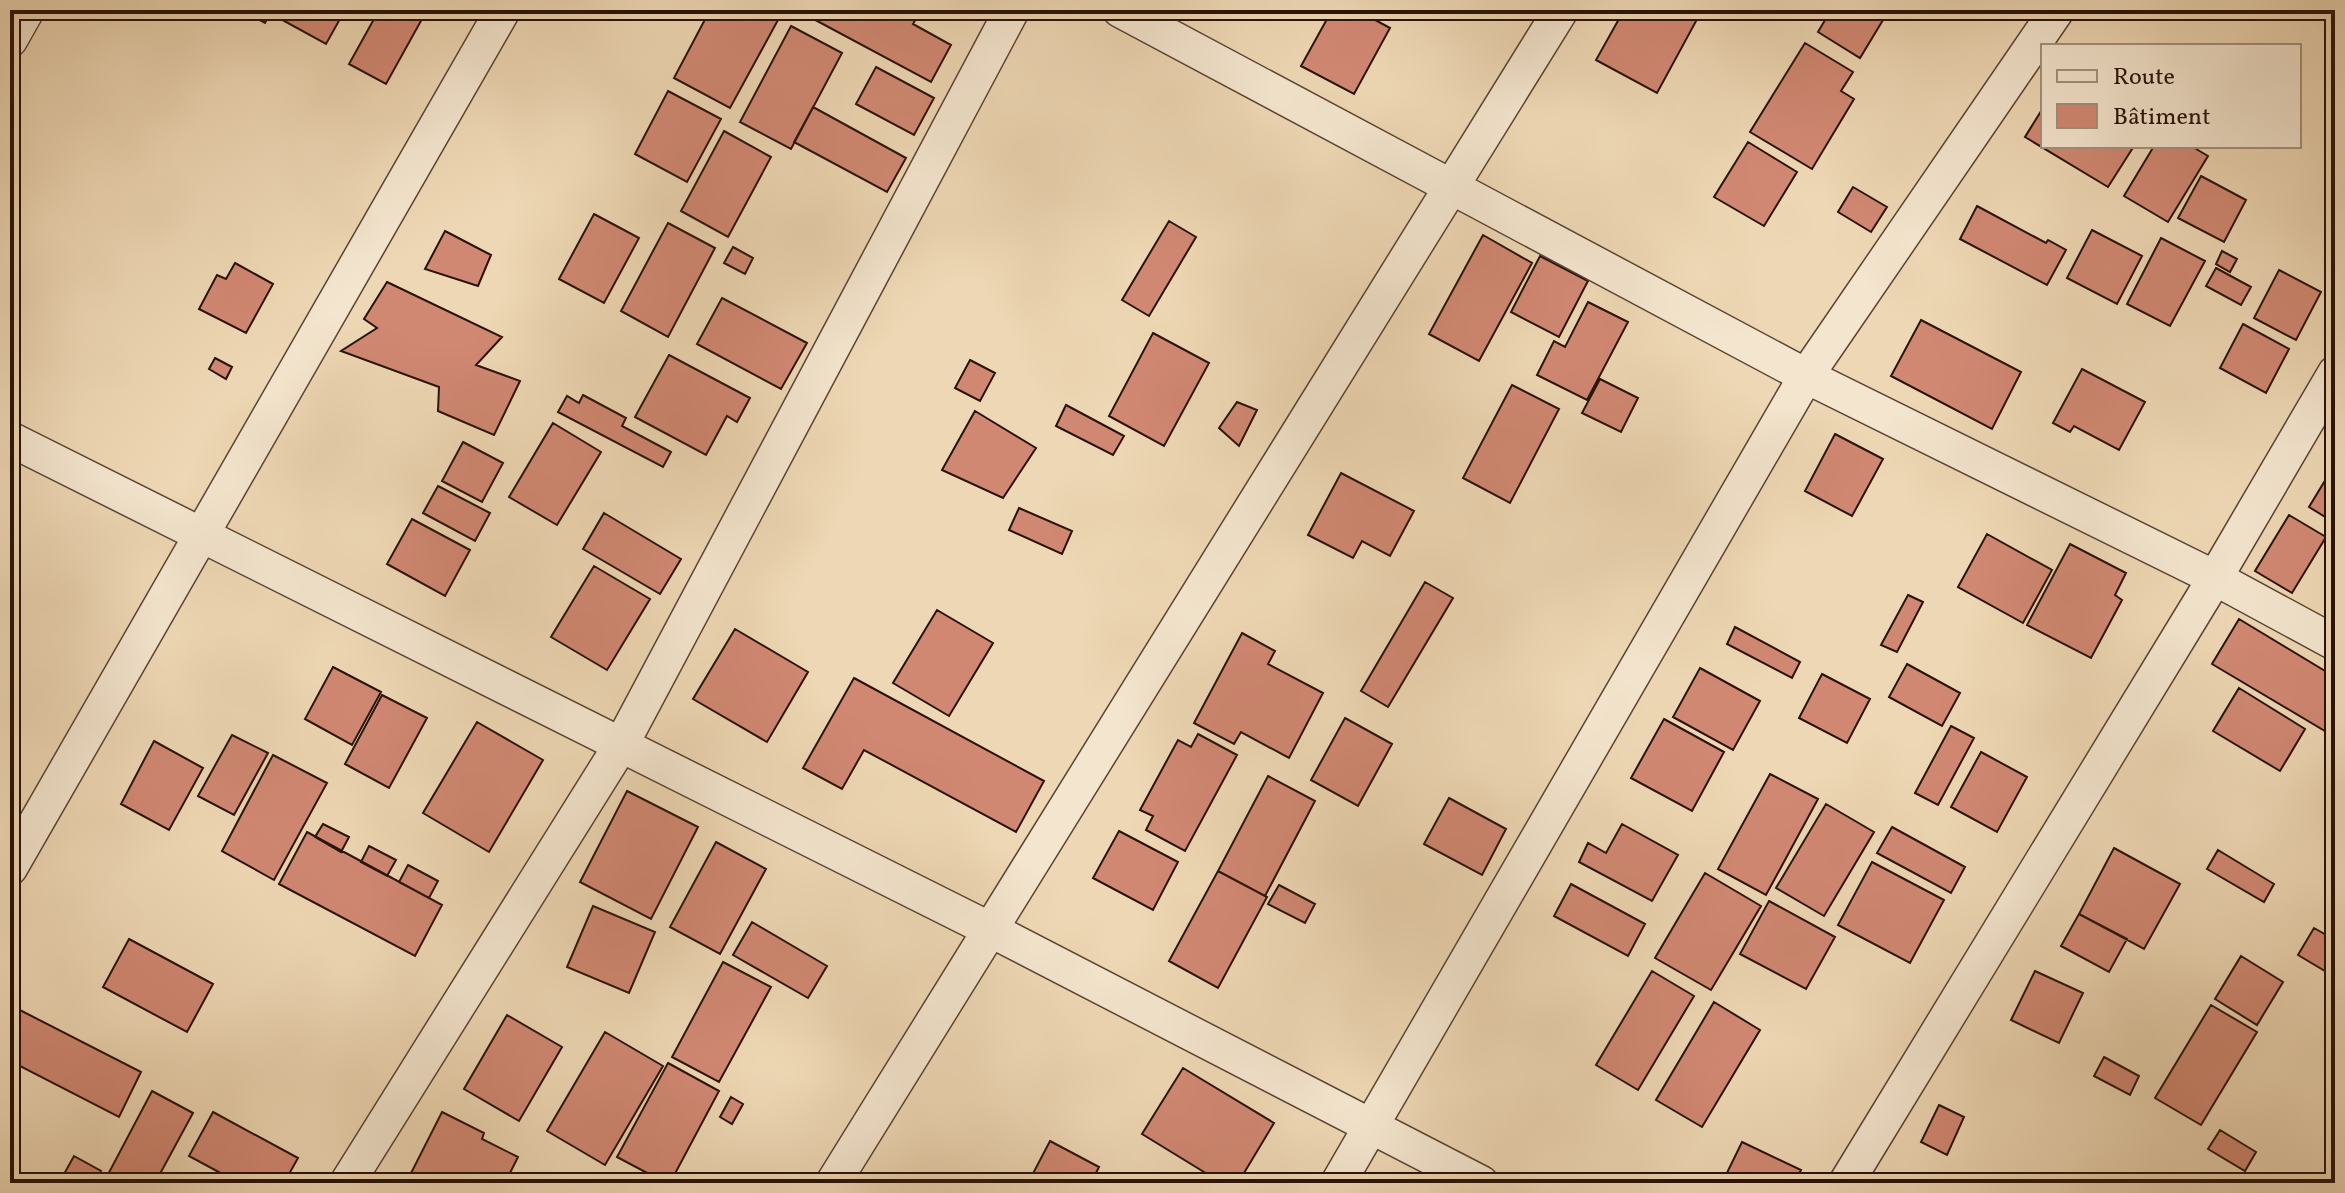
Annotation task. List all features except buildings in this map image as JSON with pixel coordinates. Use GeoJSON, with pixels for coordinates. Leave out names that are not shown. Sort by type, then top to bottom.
{"type":"FeatureCollection","features":[{"type":"Feature","properties":{"kind":"street"},"geometry":{"type":"LineString","coordinates":[[10,40],[27,10]]}},
{"type":"Feature","properties":{"kind":"street"},"geometry":{"type":"LineString","coordinates":[[10,868],[503,10]]}},
{"type":"Feature","properties":{"kind":"street"},"geometry":{"type":"LineString","coordinates":[[347,1183],[621,745],[1012,10]]}},
{"type":"Feature","properties":{"kind":"street"},"geometry":{"type":"LineString","coordinates":[[1120,10],[1806,376],[2215,578],[2335,643]]}},
{"type":"Feature","properties":{"kind":"street"},"geometry":{"type":"LineString","coordinates":[[833,1183],[1561,10]]}},
{"type":"Feature","properties":{"kind":"street"},"geometry":{"type":"LineString","coordinates":[[1338,1183],[1806,376],[2057,10]]}},
{"type":"Feature","properties":{"kind":"street"},"geometry":{"type":"LineString","coordinates":[[1846,1183],[2215,578],[2335,373]]}},
{"type":"Feature","properties":{"kind":"street"},"geometry":{"type":"LineString","coordinates":[[10,439],[989,929],[1481,1183]]}}]}
